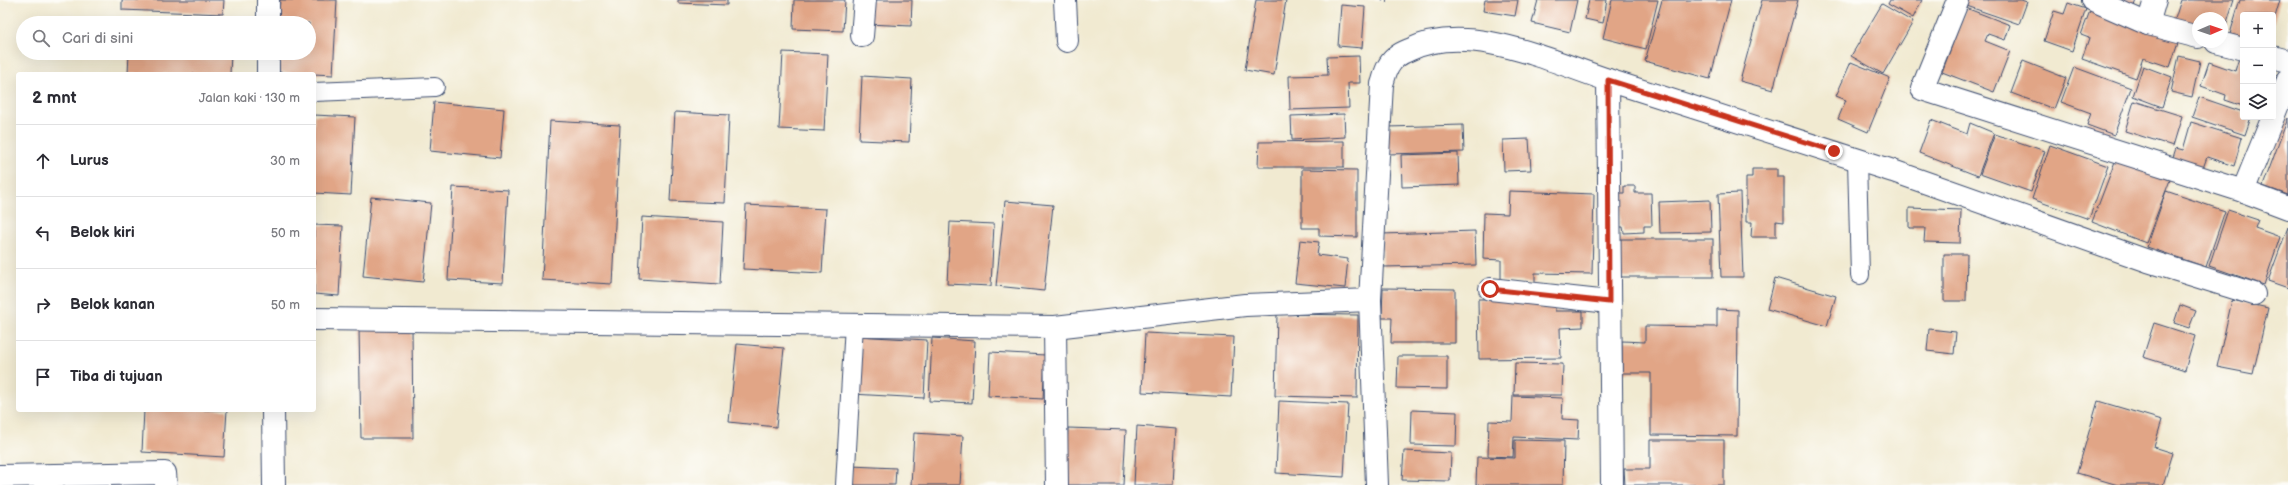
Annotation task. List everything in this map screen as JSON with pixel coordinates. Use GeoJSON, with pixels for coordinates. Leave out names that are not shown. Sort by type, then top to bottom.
{"type":"FeatureCollection","features":[{"type":"Feature","properties":{"kind":"street"},"geometry":{"type":"LineString","coordinates":[[268,0],[268,16]]}},
{"type":"Feature","properties":{"kind":"street"},"geometry":{"type":"LineString","coordinates":[[862,36],[865,0]]}},
{"type":"Feature","properties":{"kind":"street"},"geometry":{"type":"LineString","coordinates":[[1065,0],[1067,41]]}},
{"type":"Feature","properties":{"kind":"street"},"geometry":{"type":"LineString","coordinates":[[1958,0],[1922,89],[2243,191],[2288,208]]}},
{"type":"Feature","properties":{"kind":"street"},"geometry":{"type":"LineString","coordinates":[[2093,0],[2148,24],[2192,35]]}},
{"type":"Feature","properties":{"kind":"street"},"geometry":{"type":"LineString","coordinates":[[2148,24],[2155,0]]}},
{"type":"Feature","properties":{"kind":"street"},"geometry":{"type":"LineString","coordinates":[[1377,485],[1370,300],[1382,84],[1388,66],[1401,54],[1420,44],[1446,39],[1477,40],[1513,48],[1857,160],[2148,261],[2254,294]]}},
{"type":"Feature","properties":{"kind":"street"},"geometry":{"type":"LineString","coordinates":[[2228,45],[2240,48]]}},
{"type":"Feature","properties":{"kind":"street"},"geometry":{"type":"LineString","coordinates":[[2276,58],[2288,61]]}},
{"type":"Feature","properties":{"kind":"street"},"geometry":{"type":"LineString","coordinates":[[268,60],[268,72]]}},
{"type":"Feature","properties":{"kind":"street"},"geometry":{"type":"LineString","coordinates":[[1608,80],[1612,485]]}},
{"type":"Feature","properties":{"kind":"street"},"geometry":{"type":"LineString","coordinates":[[2276,110],[2288,80]]}},
{"type":"Feature","properties":{"kind":"street"},"geometry":{"type":"LineString","coordinates":[[2243,191],[2272,120]]}},
{"type":"Feature","properties":{"kind":"street"},"geometry":{"type":"LineString","coordinates":[[1490,289],[1609,302]]}},
{"type":"Feature","properties":{"kind":"street"},"geometry":{"type":"LineString","coordinates":[[316,319],[1056,327],[1245,305],[1370,300]]}},
{"type":"Feature","properties":{"kind":"street"},"geometry":{"type":"LineString","coordinates":[[1056,327],[1057,485]]}},
{"type":"Feature","properties":{"kind":"street"},"geometry":{"type":"LineString","coordinates":[[273,412],[274,485]]}},
{"type":"Feature","properties":{"kind":"street"},"geometry":{"type":"LineString","coordinates":[[0,476],[165,473],[166,485]]}},
{"type":"Feature","properties":{"kind":"lane"},"geometry":{"type":"LineString","coordinates":[[316,92],[436,87]]}},
{"type":"Feature","properties":{"kind":"lane"},"geometry":{"type":"LineString","coordinates":[[1857,160],[1860,275]]}},
{"type":"Feature","properties":{"kind":"lane"},"geometry":{"type":"LineString","coordinates":[[846,485],[854,324]]}},
{"type":"Feature","properties":{"kind":"path"},"geometry":{"type":"LineString","coordinates":[[1382,0],[1387,1]]}},
{"type":"Feature","properties":{"kind":"building"},"geometry":{"type":"Polygon","coordinates":[[[122,0],[224,0],[223,14],[122,10],[122,0]]]}},
{"type":"Feature","properties":{"kind":"building"},"geometry":{"type":"Polygon","coordinates":[[[280,0],[337,0],[333,75],[316,74],[316,72],[275,72],[276,60],[316,60],[316,16],[279,16],[280,0]]]}},
{"type":"Feature","properties":{"kind":"building"},"geometry":{"type":"Polygon","coordinates":[[[678,0],[727,0],[727,5],[678,3],[678,0]]]}},
{"type":"Feature","properties":{"kind":"building"},"geometry":{"type":"Polygon","coordinates":[[[794,0],[845,0],[843,31],[793,29],[794,0]]]}},
{"type":"Feature","properties":{"kind":"building"},"geometry":{"type":"Polygon","coordinates":[[[868,0],[912,0],[911,26],[867,24],[868,0]]]}},
{"type":"Feature","properties":{"kind":"building"},"geometry":{"type":"Polygon","coordinates":[[[1256,0],[1286,0],[1274,75],[1245,70],[1256,0]]]}},
{"type":"Feature","properties":{"kind":"building"},"geometry":{"type":"Polygon","coordinates":[[[1485,0],[1518,0],[1515,16],[1483,11],[1485,0]]]}},
{"type":"Feature","properties":{"kind":"building"},"geometry":{"type":"Polygon","coordinates":[[[1538,0],[1577,0],[1570,32],[1532,23],[1538,0]]]}},
{"type":"Feature","properties":{"kind":"building"},"geometry":{"type":"Polygon","coordinates":[[[1589,0],[1607,0],[1603,23],[1585,19],[1589,0]]]}},
{"type":"Feature","properties":{"kind":"building"},"geometry":{"type":"Polygon","coordinates":[[[1612,0],[1658,0],[1646,49],[1603,38],[1612,0]]]}},
{"type":"Feature","properties":{"kind":"building"},"geometry":{"type":"Polygon","coordinates":[[[1662,0],[1731,0],[1710,79],[1645,61],[1662,0]]]}},
{"type":"Feature","properties":{"kind":"building"},"geometry":{"type":"Polygon","coordinates":[[[1762,0],[1798,0],[1773,90],[1740,81],[1762,0]]]}},
{"type":"Feature","properties":{"kind":"building"},"geometry":{"type":"Polygon","coordinates":[[[1890,0],[1922,0],[1913,18],[1888,4],[1890,0]]]}},
{"type":"Feature","properties":{"kind":"building"},"geometry":{"type":"Polygon","coordinates":[[[1962,0],[2021,0],[2027,2],[2019,24],[1961,4],[1962,0]]]}},
{"type":"Feature","properties":{"kind":"building"},"geometry":{"type":"Polygon","coordinates":[[[2118,0],[2136,0],[2134,6],[2118,0]]]}},
{"type":"Feature","properties":{"kind":"building"},"geometry":{"type":"Polygon","coordinates":[[[2181,0],[2234,0],[2228,19],[2228,12],[2192,12],[2192,27],[2174,22],[2181,0]]]}},
{"type":"Feature","properties":{"kind":"building"},"geometry":{"type":"Polygon","coordinates":[[[2240,0],[2280,0],[2276,14],[2276,12],[2240,12],[2240,36],[2230,34],[2240,0]]]}},
{"type":"Feature","properties":{"kind":"building"},"geometry":{"type":"Polygon","coordinates":[[[2068,3],[2086,9],[2072,51],[2044,41],[2054,11],[2064,14],[2068,3]]]}},
{"type":"Feature","properties":{"kind":"building"},"geometry":{"type":"Polygon","coordinates":[[[1882,4],[1913,22],[1883,74],[1851,56],[1882,4]]]}},
{"type":"Feature","properties":{"kind":"building"},"geometry":{"type":"Polygon","coordinates":[[[1341,5],[1365,7],[1362,48],[1338,46],[1341,5]]]}},
{"type":"Feature","properties":{"kind":"building"},"geometry":{"type":"Polygon","coordinates":[[[1966,8],[2010,25],[2005,40],[1988,34],[1985,41],[2010,51],[1994,92],[1942,72],[1966,8]]]}},
{"type":"Feature","properties":{"kind":"building"},"geometry":{"type":"Polygon","coordinates":[[[2091,8],[2179,40],[2170,67],[2143,58],[2136,78],[2082,59],[2089,38],[2081,35],[2091,8]]]}},
{"type":"Feature","properties":{"kind":"building"},"geometry":{"type":"Polygon","coordinates":[[[783,52],[828,54],[824,131],[779,129],[783,52]]]}},
{"type":"Feature","properties":{"kind":"building"},"geometry":{"type":"Polygon","coordinates":[[[1359,56],[1360,83],[1348,83],[1349,108],[1290,110],[1289,76],[1328,75],[1327,57],[1359,56]]]}},
{"type":"Feature","properties":{"kind":"building"},"geometry":{"type":"Polygon","coordinates":[[[2179,56],[2200,61],[2192,97],[2171,92],[2179,56]]]}},
{"type":"Feature","properties":{"kind":"building"},"geometry":{"type":"Polygon","coordinates":[[[2239,58],[2240,105],[2225,100],[2226,95],[2201,86],[2209,62],[2235,71],[2239,58]]]}},
{"type":"Feature","properties":{"kind":"building"},"geometry":{"type":"Polygon","coordinates":[[[129,60],[231,60],[230,72],[128,72],[129,60]]]}},
{"type":"Feature","properties":{"kind":"building"},"geometry":{"type":"Polygon","coordinates":[[[2023,61],[2066,78],[2054,109],[2011,93],[2023,61]]]}},
{"type":"Feature","properties":{"kind":"building"},"geometry":{"type":"Polygon","coordinates":[[[1851,62],[1890,78],[1868,132],[1838,119],[1846,100],[1836,96],[1851,62]]]}},
{"type":"Feature","properties":{"kind":"building"},"geometry":{"type":"Polygon","coordinates":[[[2143,66],[2172,77],[2162,107],[2133,96],[2143,66]]]}},
{"type":"Feature","properties":{"kind":"building"},"geometry":{"type":"Polygon","coordinates":[[[2074,67],[2131,88],[2114,135],[2087,125],[2091,113],[2061,102],[2074,67]]]}},
{"type":"Feature","properties":{"kind":"building"},"geometry":{"type":"Polygon","coordinates":[[[862,76],[912,79],[909,142],[859,140],[862,76]]]}},
{"type":"Feature","properties":{"kind":"building"},"geometry":{"type":"Polygon","coordinates":[[[2199,97],[2240,111],[2240,120],[2250,120],[2245,135],[2192,117],[2199,97]]]}},
{"type":"Feature","properties":{"kind":"building"},"geometry":{"type":"Polygon","coordinates":[[[2134,101],[2182,116],[2173,146],[2125,131],[2134,101]]]}},
{"type":"Feature","properties":{"kind":"building"},"geometry":{"type":"Polygon","coordinates":[[[434,102],[504,109],[500,158],[430,151],[434,102]]]}},
{"type":"Feature","properties":{"kind":"building"},"geometry":{"type":"Polygon","coordinates":[[[675,112],[729,115],[725,203],[670,201],[675,112]]]}},
{"type":"Feature","properties":{"kind":"building"},"geometry":{"type":"Polygon","coordinates":[[[1344,114],[1345,137],[1292,140],[1291,116],[1344,114]]]}},
{"type":"Feature","properties":{"kind":"building"},"geometry":{"type":"Polygon","coordinates":[[[316,115],[355,117],[351,195],[316,193],[316,115]]]}},
{"type":"Feature","properties":{"kind":"building"},"geometry":{"type":"Polygon","coordinates":[[[2288,118],[2288,195],[2263,186],[2288,118]]]}},
{"type":"Feature","properties":{"kind":"building"},"geometry":{"type":"Polygon","coordinates":[[[1931,120],[1967,134],[1970,123],[1994,133],[1978,176],[1919,153],[1931,120]]]}},
{"type":"Feature","properties":{"kind":"building"},"geometry":{"type":"Polygon","coordinates":[[[550,121],[620,125],[612,284],[542,280],[550,121]]]}},
{"type":"Feature","properties":{"kind":"building"},"geometry":{"type":"Polygon","coordinates":[[[2191,122],[2242,138],[2234,166],[2207,157],[2201,174],[2171,164],[2176,148],[2183,150],[2191,122]]]}},
{"type":"Feature","properties":{"kind":"building"},"geometry":{"type":"Polygon","coordinates":[[[1463,125],[1464,152],[1387,154],[1387,127],[1463,125]]]}},
{"type":"Feature","properties":{"kind":"building"},"geometry":{"type":"Polygon","coordinates":[[[1995,134],[2045,151],[2031,192],[1980,174],[1995,134]]]}},
{"type":"Feature","properties":{"kind":"building"},"geometry":{"type":"Polygon","coordinates":[[[1529,139],[1531,170],[1504,171],[1503,140],[1529,139]]]}},
{"type":"Feature","properties":{"kind":"building"},"geometry":{"type":"Polygon","coordinates":[[[1344,141],[1344,167],[1258,167],[1259,142],[1344,141]]]}},
{"type":"Feature","properties":{"kind":"building"},"geometry":{"type":"Polygon","coordinates":[[[2050,145],[2108,166],[2089,219],[2032,199],[2050,145]]]}},
{"type":"Feature","properties":{"kind":"building"},"geometry":{"type":"Polygon","coordinates":[[[1458,153],[1459,185],[1402,187],[1401,155],[1458,153]]]}},
{"type":"Feature","properties":{"kind":"building"},"geometry":{"type":"Polygon","coordinates":[[[2116,159],[2170,180],[2146,243],[2092,222],[2116,159]]]}},
{"type":"Feature","properties":{"kind":"building"},"geometry":{"type":"Polygon","coordinates":[[[1302,169],[1357,170],[1357,237],[1319,236],[1319,228],[1302,228],[1302,169]]]}},
{"type":"Feature","properties":{"kind":"building"},"geometry":{"type":"Polygon","coordinates":[[[1752,169],[1777,169],[1777,177],[1784,177],[1784,222],[1776,221],[1776,237],[1751,237],[1752,222],[1746,222],[1746,177],[1752,177],[1752,169]]]}},
{"type":"Feature","properties":{"kind":"building"},"geometry":{"type":"Polygon","coordinates":[[[1624,186],[1635,186],[1635,193],[1651,193],[1652,226],[1644,226],[1644,232],[1624,233],[1623,227],[1620,227],[1620,193],[1624,193],[1624,186]]]}},
{"type":"Feature","properties":{"kind":"building"},"geometry":{"type":"Polygon","coordinates":[[[453,187],[508,190],[503,283],[448,280],[453,187]]]}},
{"type":"Feature","properties":{"kind":"building"},"geometry":{"type":"Polygon","coordinates":[[[1509,191],[1594,194],[1592,274],[1535,273],[1535,283],[1501,281],[1501,260],[1483,259],[1484,213],[1508,214],[1509,191]]]}},
{"type":"Feature","properties":{"kind":"building"},"geometry":{"type":"Polygon","coordinates":[[[2166,191],[2225,211],[2206,267],[2147,247],[2166,191]]]}},
{"type":"Feature","properties":{"kind":"building"},"geometry":{"type":"Polygon","coordinates":[[[1740,193],[1743,277],[1721,277],[1718,194],[1740,193]]]}},
{"type":"Feature","properties":{"kind":"building"},"geometry":{"type":"Polygon","coordinates":[[[371,197],[431,203],[423,282],[363,276],[371,197]]]}},
{"type":"Feature","properties":{"kind":"building"},"geometry":{"type":"Polygon","coordinates":[[[1710,200],[1711,232],[1660,233],[1659,202],[1710,200]]]}},
{"type":"Feature","properties":{"kind":"building"},"geometry":{"type":"Polygon","coordinates":[[[1005,201],[1053,205],[1044,291],[996,286],[1005,201]]]}},
{"type":"Feature","properties":{"kind":"building"},"geometry":{"type":"Polygon","coordinates":[[[746,205],[826,209],[822,273],[743,269],[746,205]]]}},
{"type":"Feature","properties":{"kind":"building"},"geometry":{"type":"Polygon","coordinates":[[[1909,208],[1961,210],[1960,243],[1924,242],[1925,228],[1909,228],[1909,208]]]}},
{"type":"Feature","properties":{"kind":"building"},"geometry":{"type":"Polygon","coordinates":[[[2228,210],[2258,220],[2255,228],[2280,237],[2264,285],[2209,266],[2228,210]]]}},
{"type":"Feature","properties":{"kind":"building"},"geometry":{"type":"Polygon","coordinates":[[[642,217],[723,222],[720,284],[639,279],[642,217]]]}},
{"type":"Feature","properties":{"kind":"building"},"geometry":{"type":"Polygon","coordinates":[[[950,222],[994,224],[991,286],[947,284],[950,222]]]}},
{"type":"Feature","properties":{"kind":"building"},"geometry":{"type":"Polygon","coordinates":[[[316,225],[343,226],[339,296],[316,294],[316,225]]]}},
{"type":"Feature","properties":{"kind":"building"},"geometry":{"type":"Polygon","coordinates":[[[2288,227],[2288,288],[2268,281],[2288,227]]]}},
{"type":"Feature","properties":{"kind":"building"},"geometry":{"type":"Polygon","coordinates":[[[1475,231],[1476,265],[1383,267],[1382,234],[1475,231]]]}},
{"type":"Feature","properties":{"kind":"building"},"geometry":{"type":"Polygon","coordinates":[[[1618,239],[1713,239],[1713,277],[1618,277],[1618,239]]]}},
{"type":"Feature","properties":{"kind":"building"},"geometry":{"type":"Polygon","coordinates":[[[1300,240],[1319,242],[1317,255],[1348,259],[1345,288],[1295,283],[1300,240]]]}},
{"type":"Feature","properties":{"kind":"building"},"geometry":{"type":"Polygon","coordinates":[[[1944,254],[1967,254],[1966,301],[1944,301],[1944,254]]]}},
{"type":"Feature","properties":{"kind":"building"},"geometry":{"type":"Polygon","coordinates":[[[1775,278],[1836,296],[1827,326],[1767,309],[1775,278]]]}},
{"type":"Feature","properties":{"kind":"building"},"geometry":{"type":"Polygon","coordinates":[[[1383,288],[1455,289],[1455,343],[1391,343],[1392,318],[1382,318],[1383,288]]]}},
{"type":"Feature","properties":{"kind":"building"},"geometry":{"type":"Polygon","coordinates":[[[1478,299],[1555,299],[1555,311],[1583,311],[1583,327],[1560,328],[1561,358],[1479,359],[1478,299]]]}},
{"type":"Feature","properties":{"kind":"building"},"geometry":{"type":"Polygon","coordinates":[[[2232,300],[2268,308],[2253,374],[2217,367],[2232,300]]]}},
{"type":"Feature","properties":{"kind":"building"},"geometry":{"type":"Polygon","coordinates":[[[2180,305],[2196,311],[2189,328],[2174,323],[2180,305]]]}},
{"type":"Feature","properties":{"kind":"building"},"geometry":{"type":"Polygon","coordinates":[[[1717,309],[1738,310],[1737,436],[1651,435],[1651,373],[1622,373],[1622,341],[1645,342],[1645,326],[1717,327],[1717,309]]]}},
{"type":"Feature","properties":{"kind":"building"},"geometry":{"type":"Polygon","coordinates":[[[1277,314],[1358,315],[1357,398],[1275,396],[1277,314]]]}},
{"type":"Feature","properties":{"kind":"building"},"geometry":{"type":"Polygon","coordinates":[[[2154,323],[2195,336],[2185,370],[2143,357],[2154,323]]]}},
{"type":"Feature","properties":{"kind":"building"},"geometry":{"type":"Polygon","coordinates":[[[412,327],[413,438],[361,438],[359,328],[412,327]]]}},
{"type":"Feature","properties":{"kind":"building"},"geometry":{"type":"Polygon","coordinates":[[[1929,329],[1956,332],[1954,354],[1927,351],[1929,329]]]}},
{"type":"Feature","properties":{"kind":"building"},"geometry":{"type":"Polygon","coordinates":[[[1145,333],[1234,337],[1231,397],[1142,392],[1145,333]]]}},
{"type":"Feature","properties":{"kind":"building"},"geometry":{"type":"Polygon","coordinates":[[[856,336],[927,340],[924,398],[852,394],[856,336]]]}},
{"type":"Feature","properties":{"kind":"building"},"geometry":{"type":"Polygon","coordinates":[[[932,338],[975,341],[972,403],[929,401],[932,338]]]}},
{"type":"Feature","properties":{"kind":"building"},"geometry":{"type":"Polygon","coordinates":[[[737,344],[784,348],[776,427],[729,422],[737,344]]]}},
{"type":"Feature","properties":{"kind":"building"},"geometry":{"type":"Polygon","coordinates":[[[990,352],[1045,355],[1043,399],[988,396],[990,352]]]}},
{"type":"Feature","properties":{"kind":"building"},"geometry":{"type":"Polygon","coordinates":[[[1398,356],[1447,356],[1447,389],[1397,388],[1398,356]]]}},
{"type":"Feature","properties":{"kind":"building"},"geometry":{"type":"Polygon","coordinates":[[[1515,363],[1563,364],[1562,395],[1514,395],[1515,363]]]}},
{"type":"Feature","properties":{"kind":"building"},"geometry":{"type":"Polygon","coordinates":[[[1513,396],[1563,398],[1562,419],[1579,420],[1578,440],[1514,437],[1513,457],[1488,456],[1489,421],[1512,422],[1513,396]]]}},
{"type":"Feature","properties":{"kind":"building"},"geometry":{"type":"Polygon","coordinates":[[[1279,401],[1348,404],[1344,477],[1276,473],[1279,401]]]}},
{"type":"Feature","properties":{"kind":"building"},"geometry":{"type":"Polygon","coordinates":[[[2098,401],[2162,420],[2154,447],[2173,453],[2163,485],[2118,485],[2077,473],[2098,401]]]}},
{"type":"Feature","properties":{"kind":"building"},"geometry":{"type":"Polygon","coordinates":[[[1412,410],[1457,412],[1456,446],[1411,445],[1412,410]]]}},
{"type":"Feature","properties":{"kind":"building"},"geometry":{"type":"Polygon","coordinates":[[[144,412],[227,412],[224,457],[142,452],[144,412]]]}},
{"type":"Feature","properties":{"kind":"building"},"geometry":{"type":"Polygon","coordinates":[[[1137,426],[1176,429],[1173,485],[1134,485],[1137,426]]]}},
{"type":"Feature","properties":{"kind":"building"},"geometry":{"type":"Polygon","coordinates":[[[1068,428],[1126,430],[1123,485],[1065,485],[1068,428]]]}},
{"type":"Feature","properties":{"kind":"building"},"geometry":{"type":"Polygon","coordinates":[[[914,433],[963,436],[960,485],[911,485],[914,433]]]}},
{"type":"Feature","properties":{"kind":"building"},"geometry":{"type":"Polygon","coordinates":[[[1515,440],[1564,441],[1563,485],[1476,485],[1477,457],[1515,458],[1515,440]]]}},
{"type":"Feature","properties":{"kind":"building"},"geometry":{"type":"Polygon","coordinates":[[[1650,440],[1724,440],[1724,485],[1625,485],[1624,469],[1650,469],[1650,440]]]}},
{"type":"Feature","properties":{"kind":"building"},"geometry":{"type":"Polygon","coordinates":[[[1404,451],[1451,453],[1450,481],[1402,480],[1404,451]]]}},
{"type":"Feature","properties":{"kind":"building"},"geometry":{"type":"Polygon","coordinates":[[[851,466],[896,468],[895,485],[850,485],[851,466]]]}},
{"type":"Feature","properties":{"kind":"route"},"geometry":{"type":"LineString","coordinates":[[1490,289],[1609,302],[1608,80],[1834,151]]}}]}
